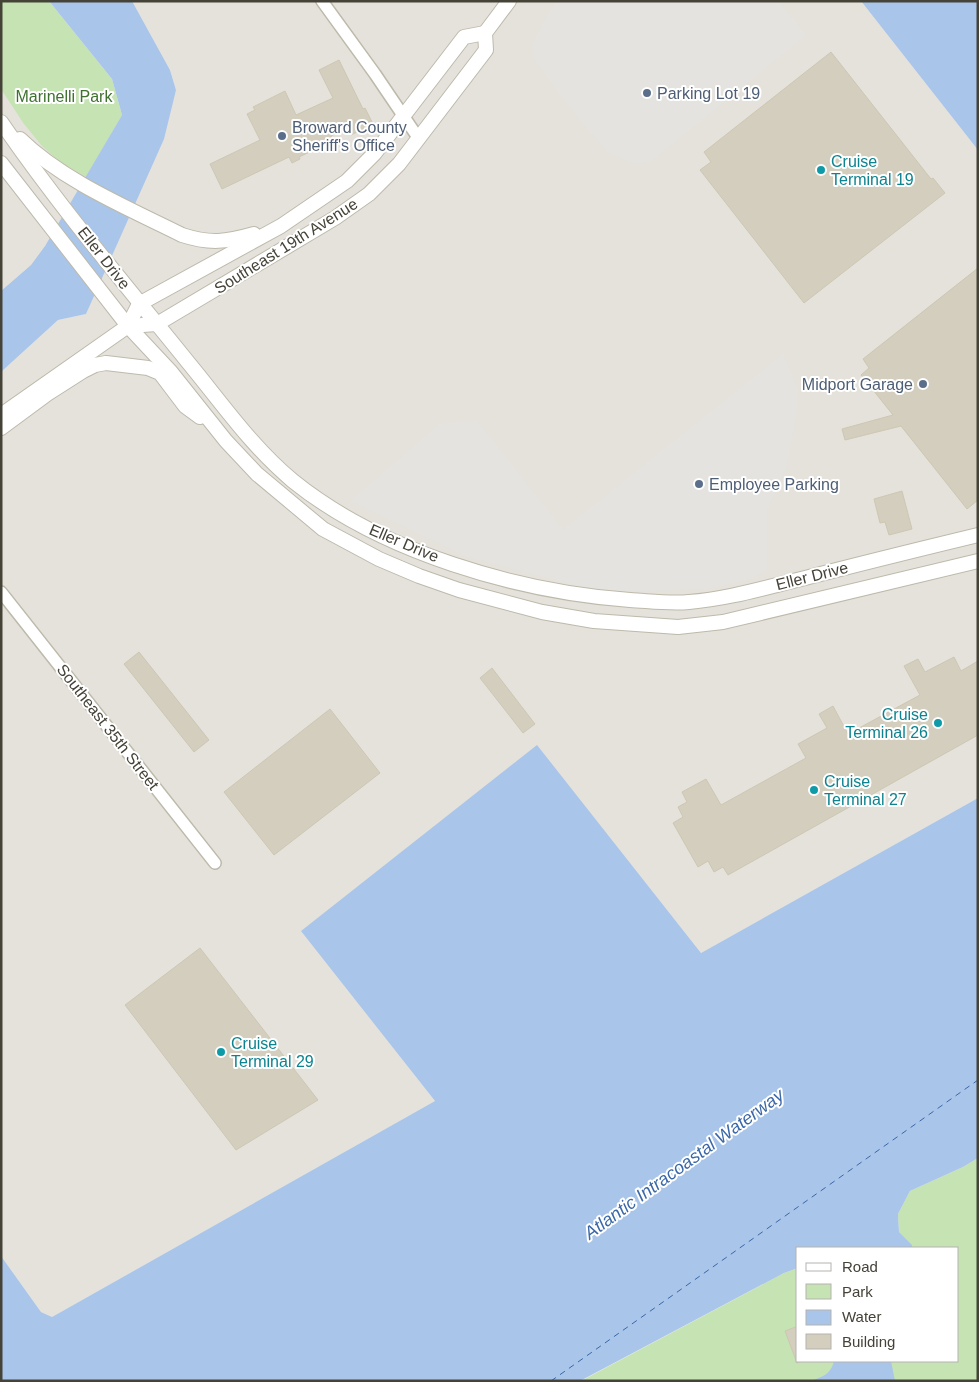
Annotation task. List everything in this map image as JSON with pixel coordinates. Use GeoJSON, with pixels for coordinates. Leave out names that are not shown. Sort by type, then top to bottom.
{"type":"FeatureCollection","features":[{"type":"Feature","properties":{"kind":"street"},"geometry":{"type":"LineString","coordinates":[[322,1],[419,139]]}},
{"type":"Feature","properties":{"kind":"street","name":"Southeast 19th Avenue"},"geometry":{"type":"LineString","coordinates":[[128,326],[156,324],[352,207],[385,179],[419,139],[486,50],[485,33],[509,1]]}},
{"type":"Feature","properties":{"kind":"street","name":"Southeast 19th Avenue"},"geometry":{"type":"LineString","coordinates":[[140,304],[281,226],[347,181],[375,153],[464,37],[485,33]]}},
{"type":"Feature","properties":{"kind":"street"},"geometry":{"type":"LineString","coordinates":[[1,121],[41,158],[77,180],[182,235],[196,240],[231,241],[281,226]]}},
{"type":"Feature","properties":{"kind":"street","name":"Eller Drive"},"geometry":{"type":"LineString","coordinates":[[1,121],[54,195],[140,304],[241,429],[263,453],[295,482],[344,516],[382,535],[462,567],[544,589],[597,598],[686,602],[759,590],[978,535]]}},
{"type":"Feature","properties":{"kind":"street","name":"Eller Drive"},"geometry":{"type":"LineString","coordinates":[[1,163],[100,292],[257,474],[304,515],[340,540],[395,566],[459,590],[542,612],[594,621],[678,627],[723,622],[978,561]]}},
{"type":"Feature","properties":{"kind":"street"},"geometry":{"type":"LineString","coordinates":[[1,415],[128,326],[140,304]]}},
{"type":"Feature","properties":{"kind":"street"},"geometry":{"type":"LineString","coordinates":[[1,428],[47,394],[83,371],[95,365],[106,363],[148,368],[160,373],[185,406],[216,428]]}},
{"type":"Feature","properties":{"kind":"street","name":"Southeast 35th Street"},"geometry":{"type":"LineString","coordinates":[[1,592],[215,863]]}},
{"type":"Feature","properties":{"kind":"shaded area","name":"Marinelli Park"},"geometry":{"type":"Polygon","coordinates":[[[1,1],[49,1],[122,115],[45,246],[31,265],[1,291],[1,1]]]}},
{"type":"Feature","properties":{"kind":"shaded area"},"geometry":{"type":"Polygon","coordinates":[[[132,1],[861,1],[978,150],[978,798],[701,953],[537,746],[302,931],[435,1101],[52,1317],[41,1312],[1,1256],[1,372],[58,320],[86,314],[176,90],[170,70],[132,1]]]}},
{"type":"Feature","properties":{"kind":"shaded area","name":"Parking Lot 19"},"geometry":{"type":"Polygon","coordinates":[[[558,1],[778,1],[806,35],[651,161],[634,164],[608,152],[577,116],[534,59],[533,44],[546,18],[558,1]]]}},
{"type":"Feature","properties":{"kind":"shaded area","name":"Employee Parking"},"geometry":{"type":"Polygon","coordinates":[[[783,354],[798,390],[796,416],[786,468],[767,510],[767,570],[749,579],[706,589],[595,590],[468,557],[351,501],[440,424],[477,421],[563,530],[783,354]]]}},
{"type":"Feature","properties":{"kind":"green space","name":"Marinelli Park"},"geometry":{"type":"Polygon","coordinates":[[[1,1],[49,1],[112,79],[122,115],[86,177],[60,162],[42,146],[24,124],[1,89],[1,1]]]}},
{"type":"Feature","properties":{"kind":"green space"},"geometry":{"type":"Polygon","coordinates":[[[978,1158],[978,1381],[581,1381],[784,1273],[796,1269],[796,1362],[959,1362],[959,1247],[903,1247],[899,1232],[898,1214],[910,1191],[963,1167],[978,1158]]]}},
{"type":"Feature","properties":{"kind":"water"},"geometry":{"type":"Polygon","coordinates":[[[49,1],[132,1],[170,70],[176,90],[164,139],[86,314],[58,320],[1,372],[1,291],[31,265],[45,246],[122,115],[112,79],[49,1]]]}},
{"type":"Feature","properties":{"kind":"water"},"geometry":{"type":"Polygon","coordinates":[[[861,1],[978,1],[978,150],[861,1]]]}},
{"type":"Feature","properties":{"kind":"water","name":"Atlantic Intracoastal Waterway"},"geometry":{"type":"Polygon","coordinates":[[[537,745],[701,953],[978,798],[978,1158],[963,1167],[910,1191],[898,1214],[899,1232],[912,1247],[796,1247],[796,1269],[784,1273],[580,1381],[1,1381],[1,1256],[41,1312],[52,1317],[435,1101],[301,931],[537,745]]]}},
{"type":"Feature","properties":{"kind":"water"},"geometry":{"type":"Polygon","coordinates":[[[834,1362],[891,1362],[895,1381],[810,1381],[826,1374],[831,1369],[834,1362]]]}},
{"type":"Feature","properties":{"kind":"building","name":"Cruise Terminal 19"},"geometry":{"type":"Polygon","coordinates":[[[831,52],[931,179],[933,178],[945,193],[804,303],[700,170],[711,162],[704,152],[831,52]]]}},
{"type":"Feature","properties":{"kind":"building"},"geometry":{"type":"Polygon","coordinates":[[[339,60],[363,109],[365,108],[373,124],[351,135],[347,128],[331,136],[333,141],[299,157],[300,159],[292,163],[289,157],[222,189],[210,164],[260,140],[247,114],[255,110],[253,107],[285,91],[296,115],[333,98],[319,70],[339,60]]]}},
{"type":"Feature","properties":{"kind":"building","name":"Midport Garage"},"geometry":{"type":"Polygon","coordinates":[[[978,268],[978,500],[967,509],[901,426],[845,440],[842,429],[893,415],[861,375],[869,368],[863,359],[978,268]]]}},
{"type":"Feature","properties":{"kind":"building"},"geometry":{"type":"Polygon","coordinates":[[[902,491],[912,529],[889,535],[885,522],[880,523],[874,499],[902,491]]]}},
{"type":"Feature","properties":{"kind":"building"},"geometry":{"type":"Polygon","coordinates":[[[139,652],[209,740],[194,752],[124,664],[139,652]]]}},
{"type":"Feature","properties":{"kind":"building"},"geometry":{"type":"Polygon","coordinates":[[[954,657],[961,671],[978,661],[978,735],[728,875],[723,867],[714,872],[708,861],[698,867],[673,823],[683,817],[678,807],[687,802],[682,792],[706,779],[721,805],[806,758],[798,744],[827,728],[819,714],[833,706],[848,734],[920,695],[904,666],[918,659],[925,672],[954,657]]]}},
{"type":"Feature","properties":{"kind":"building"},"geometry":{"type":"Polygon","coordinates":[[[492,668],[535,724],[523,733],[480,678],[492,668]]]}},
{"type":"Feature","properties":{"kind":"building"},"geometry":{"type":"Polygon","coordinates":[[[330,709],[380,773],[274,855],[224,792],[330,709]]]}},
{"type":"Feature","properties":{"kind":"building","name":"Cruise Terminal 29"},"geometry":{"type":"Polygon","coordinates":[[[200,948],[318,1100],[236,1150],[125,1005],[200,948]]]}},
{"type":"Feature","properties":{"kind":"building"},"geometry":{"type":"Polygon","coordinates":[[[796,1327],[796,1360],[785,1331],[796,1327]]]}},
{"type":"Feature","properties":{"kind":"ferry route"},"geometry":{"type":"LineString","coordinates":[[551,1381],[978,1080]]}},
{"type":"Feature","properties":{"kind":"place","name":"Parking Lot 19"},"geometry":{"type":"Point","coordinates":[647,93]}},
{"type":"Feature","properties":{"kind":"place","name":"Broward County Sheriff's Office"},"geometry":{"type":"Point","coordinates":[282,136]}},
{"type":"Feature","properties":{"kind":"place","name":"Cruise Terminal 19"},"geometry":{"type":"Point","coordinates":[821,170]}},
{"type":"Feature","properties":{"kind":"place","name":"Midport Garage"},"geometry":{"type":"Point","coordinates":[923,384]}},
{"type":"Feature","properties":{"kind":"place","name":"Employee Parking"},"geometry":{"type":"Point","coordinates":[699,484]}},
{"type":"Feature","properties":{"kind":"place","name":"Cruise Terminal 26"},"geometry":{"type":"Point","coordinates":[938,723]}},
{"type":"Feature","properties":{"kind":"place","name":"Cruise Terminal 27"},"geometry":{"type":"Point","coordinates":[814,790]}},
{"type":"Feature","properties":{"kind":"place","name":"Cruise Terminal 29"},"geometry":{"type":"Point","coordinates":[221,1052]}}]}
